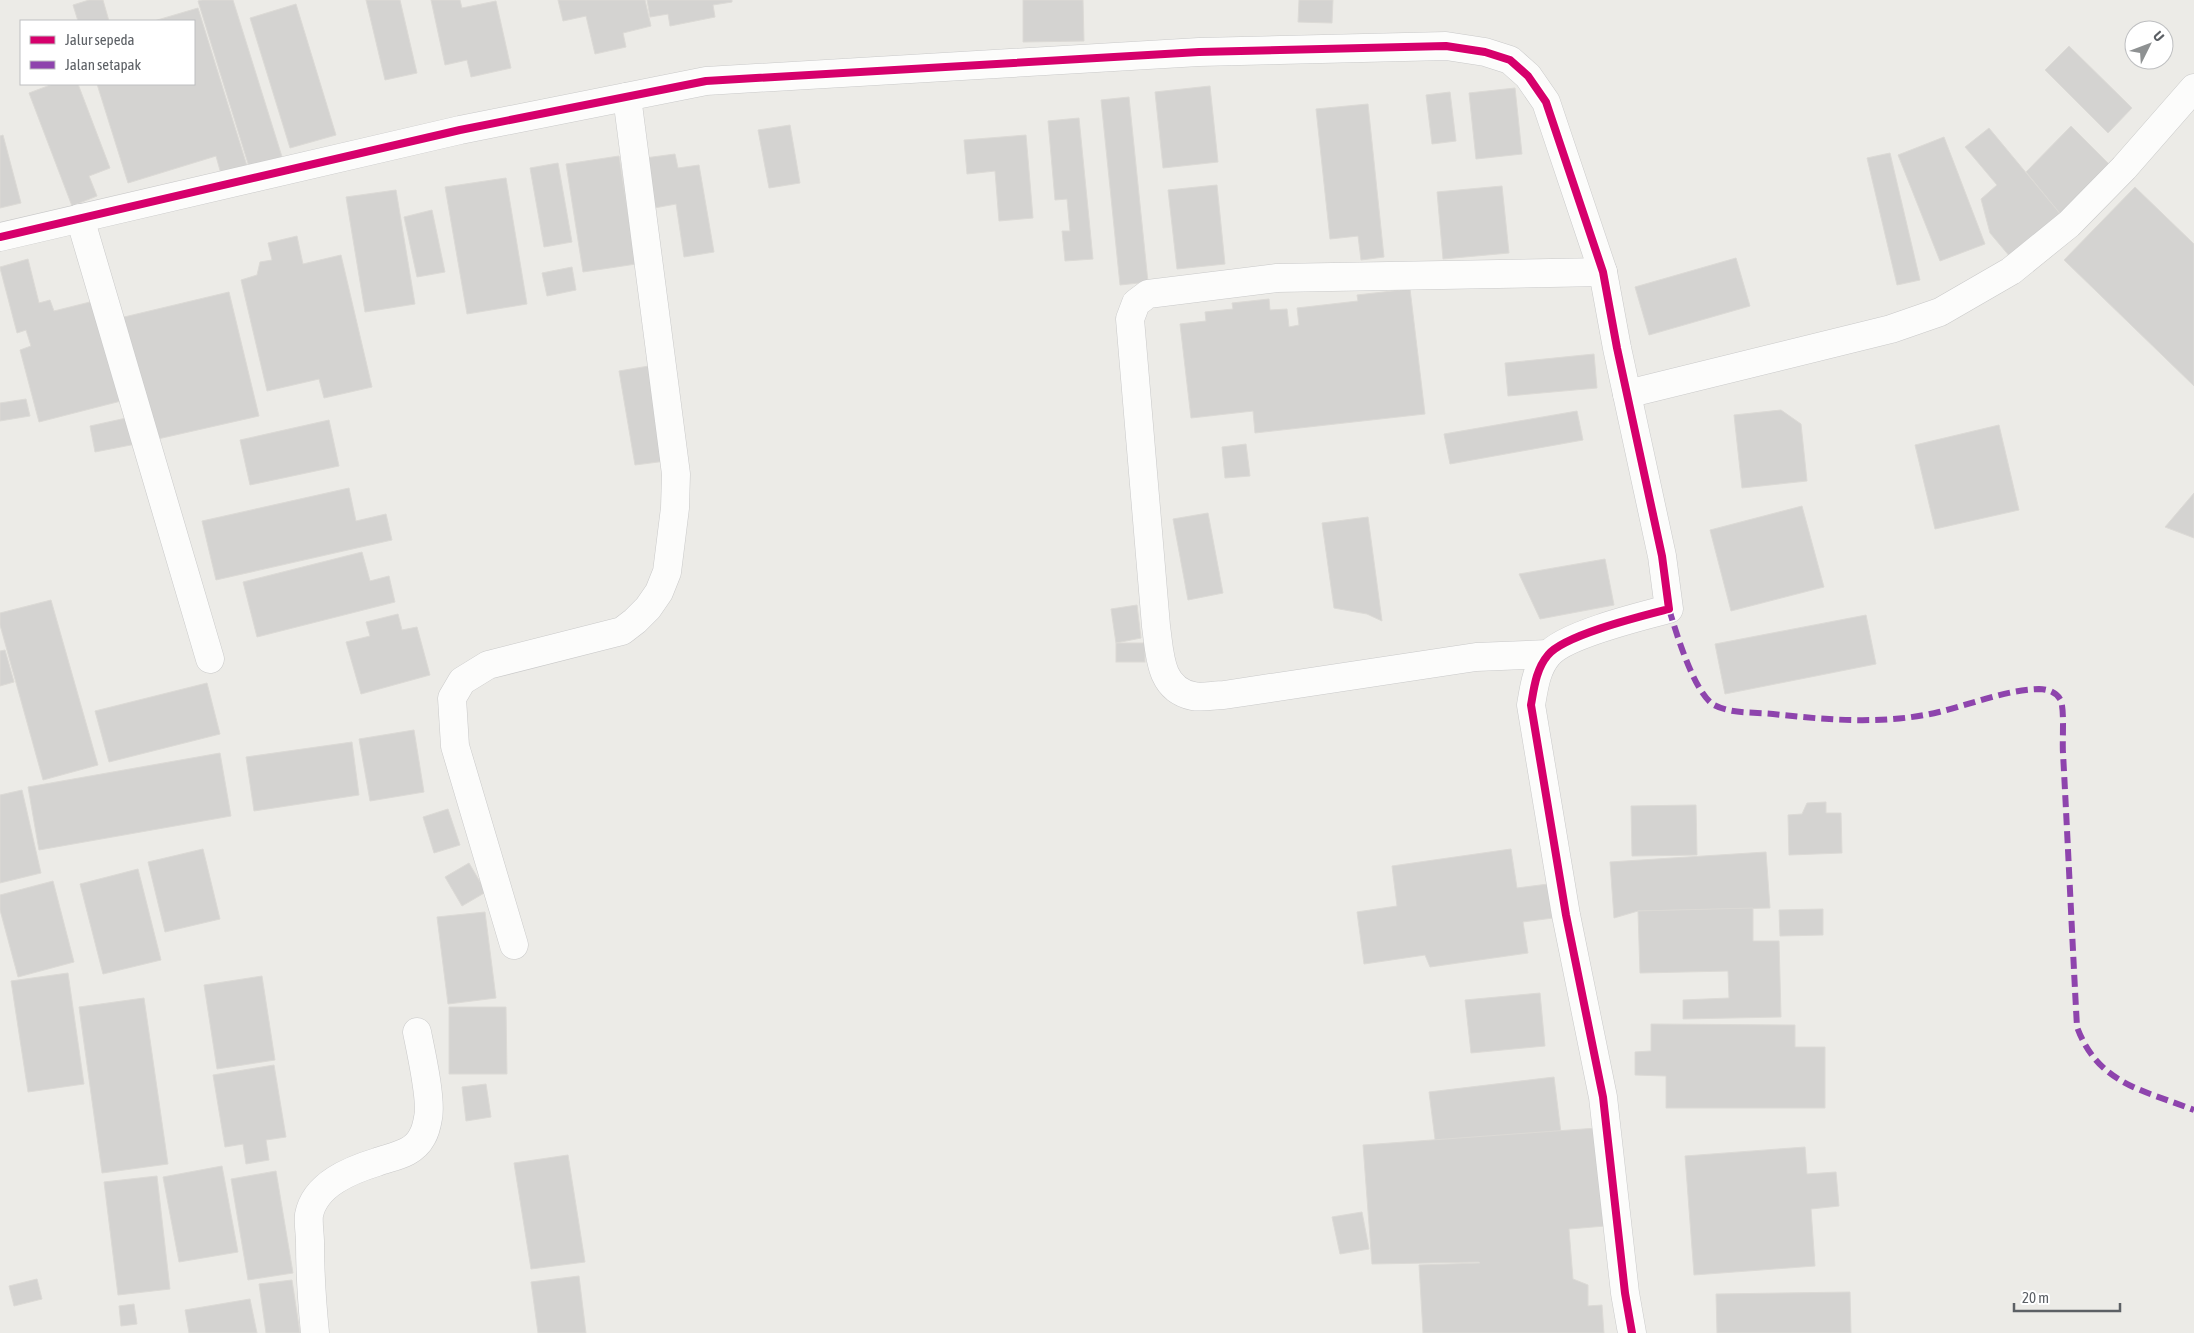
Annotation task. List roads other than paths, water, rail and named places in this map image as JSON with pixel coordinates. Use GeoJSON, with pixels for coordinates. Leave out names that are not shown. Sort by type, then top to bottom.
{"type":"FeatureCollection","features":[{"type":"Feature","properties":{"kind":"street"},"geometry":{"type":"LineString","coordinates":[[0,237],[460,130],[706,81],[1199,52],[1446,46],[1485,52],[1510,60],[1528,76],[1546,102],[1603,272],[1662,556],[1668,609],[1628,619],[1574,638],[1548,654],[1536,674],[1531,705],[1566,915],[1604,1097],[1625,1293],[1632,1333]]}},
{"type":"Feature","properties":{"kind":"street"},"geometry":{"type":"LineString","coordinates":[[1627,394],[1892,329],[1940,312],[2011,271],[2069,224],[2124,168],[2194,88]]}},
{"type":"Feature","properties":{"kind":"street"},"geometry":{"type":"LineString","coordinates":[[514,945],[455,746],[452,698],[462,681],[488,665],[622,631],[648,608],[659,592],[667,572],[675,508],[676,474],[627,97]]}},
{"type":"Feature","properties":{"kind":"street"},"geometry":{"type":"LineString","coordinates":[[80,218],[210,659]]}},
{"type":"Feature","properties":{"kind":"street"},"geometry":{"type":"LineString","coordinates":[[1548,654],[1476,657],[1224,694],[1195,696],[1178,692],[1165,677],[1156,626],[1130,319],[1136,303],[1148,294],[1277,278],[1603,272]]}},
{"type":"Feature","properties":{"kind":"street"},"geometry":{"type":"LineString","coordinates":[[315,1333],[310,1276],[309,1215],[316,1198],[329,1184],[349,1173],[379,1161],[397,1157],[408,1151],[422,1137],[428,1116],[425,1080],[417,1032]]}}]}
